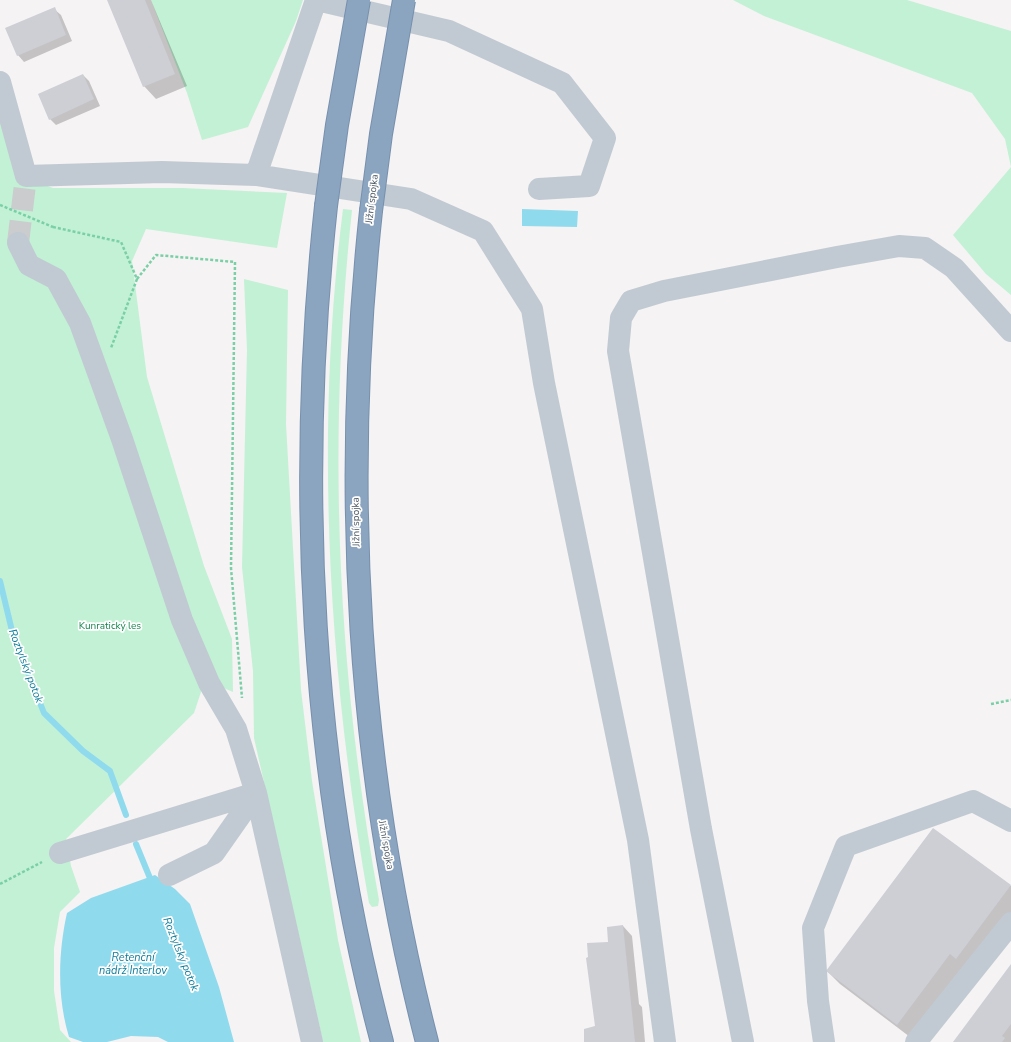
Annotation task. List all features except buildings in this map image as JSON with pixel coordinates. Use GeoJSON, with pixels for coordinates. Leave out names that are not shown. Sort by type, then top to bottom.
{"type":"FeatureCollection","features":[{"type":"Feature","properties":{"kind":"highway"},"geometry":{"type":"LineString","coordinates":[[359,0],[337,125],[326,206],[314,340],[312,407],[312,540],[320,684],[340,840],[354,918],[382,1042]]}},
{"type":"Feature","properties":{"kind":"highway","name":"Jižní spojka"},"geometry":{"type":"LineString","coordinates":[[404,0],[382,126],[371,211],[361,312],[356,413],[356,528],[360,612],[366,688],[384,829],[398,908],[428,1039]]}},
{"type":"Feature","properties":{"kind":"lane"},"geometry":{"type":"LineString","coordinates":[[256,175],[317,0],[449,31],[562,83],[605,138],[589,186],[539,189]]}},
{"type":"Feature","properties":{"kind":"lane"},"geometry":{"type":"LineString","coordinates":[[0,82],[26,176],[162,172],[256,175],[411,199],[483,231],[532,309],[544,383],[638,840],[666,1042]]}},
{"type":"Feature","properties":{"kind":"lane"},"geometry":{"type":"LineString","coordinates":[[18,242],[29,265],[56,279],[80,323],[182,620],[208,683],[236,729],[256,793],[312,1042]]}},
{"type":"Feature","properties":{"kind":"lane"},"geometry":{"type":"LineString","coordinates":[[743,1042],[701,829],[646,521],[618,351],[621,318],[631,301],[664,291],[899,246],[925,248],[954,268],[1011,331]]}},
{"type":"Feature","properties":{"kind":"lane"},"geometry":{"type":"LineString","coordinates":[[60,853],[256,793]]}},
{"type":"Feature","properties":{"kind":"lane"},"geometry":{"type":"LineString","coordinates":[[169,875],[214,853],[256,793]]}},
{"type":"Feature","properties":{"kind":"lane"},"geometry":{"type":"LineString","coordinates":[[824,1042],[818,1001],[813,928],[846,846],[972,801],[1011,821]]}},
{"type":"Feature","properties":{"kind":"lane"},"geometry":{"type":"LineString","coordinates":[[916,1042],[1011,923]]}},
{"type":"Feature","properties":{"kind":"path"},"geometry":{"type":"LineString","coordinates":[[0,205],[53,227],[121,242],[137,279]]}},
{"type":"Feature","properties":{"kind":"path"},"geometry":{"type":"LineString","coordinates":[[98,374],[113,344],[137,279],[156,256],[235,262],[231,568],[243,697],[236,729]]}},
{"type":"Feature","properties":{"kind":"path"},"geometry":{"type":"LineString","coordinates":[[991,704],[1011,700]]}},
{"type":"Feature","properties":{"kind":"path"},"geometry":{"type":"LineString","coordinates":[[0,884],[60,853]]}},
{"type":"Feature","properties":{"kind":"green space"},"geometry":{"type":"Polygon","coordinates":[[[151,0],[303,0],[296,21],[248,127],[202,140],[187,93],[151,0]]]}},
{"type":"Feature","properties":{"kind":"green space"},"geometry":{"type":"Polygon","coordinates":[[[733,0],[907,0],[1011,31],[1011,167],[1005,139],[972,93],[764,16],[733,0]]]}},
{"type":"Feature","properties":{"kind":"green space","name":"Kunratický les"},"geometry":{"type":"Polygon","coordinates":[[[0,119],[15,174],[53,188],[182,188],[287,193],[277,248],[146,229],[132,261],[147,377],[204,566],[232,639],[233,692],[205,680],[194,713],[66,839],[71,866],[80,892],[60,912],[54,948],[54,991],[60,1030],[71,1042],[0,1042],[0,119]]]}},
{"type":"Feature","properties":{"kind":"green space"},"geometry":{"type":"Polygon","coordinates":[[[1011,167],[1011,295],[986,274],[953,235],[1011,167]]]}},
{"type":"Feature","properties":{"kind":"green space"},"geometry":{"type":"Polygon","coordinates":[[[343,209],[352,210],[344,297],[340,383],[338,470],[340,556],[345,642],[354,728],[365,814],[379,900],[378,906],[372,907],[369,903],[355,817],[344,731],[330,557],[328,470],[329,383],[334,296],[343,209]]]}},
{"type":"Feature","properties":{"kind":"green space"},"geometry":{"type":"Polygon","coordinates":[[[244,279],[288,290],[286,424],[301,690],[312,781],[338,940],[361,1042],[323,1042],[254,738],[253,671],[242,567],[247,350],[244,279]]]}},
{"type":"Feature","properties":{"kind":"water"},"geometry":{"type":"Polygon","coordinates":[[[522,209],[578,211],[577,227],[522,226],[522,209]]]}},
{"type":"Feature","properties":{"kind":"water","name":"Retenční nádrž Interlov"},"geometry":{"type":"Polygon","coordinates":[[[155,875],[175,889],[190,904],[219,987],[234,1042],[168,1042],[158,1037],[131,1036],[107,1042],[83,1042],[69,1037],[62,1007],[60,975],[62,944],[67,913],[91,898],[155,875]]]}},
{"type":"Feature","properties":{"kind":"waterway","name":"Roztylský potok"},"geometry":{"type":"LineString","coordinates":[[0,581],[13,635],[44,713],[83,751],[110,771],[126,815]]}},
{"type":"Feature","properties":{"kind":"waterway","name":"Roztylský potok"},"geometry":{"type":"LineString","coordinates":[[136,844],[152,883]]}},
{"type":"Feature","properties":{"kind":"tunnel"},"geometry":{"type":"LineString","coordinates":[[18,243],[26,176]]}}]}
